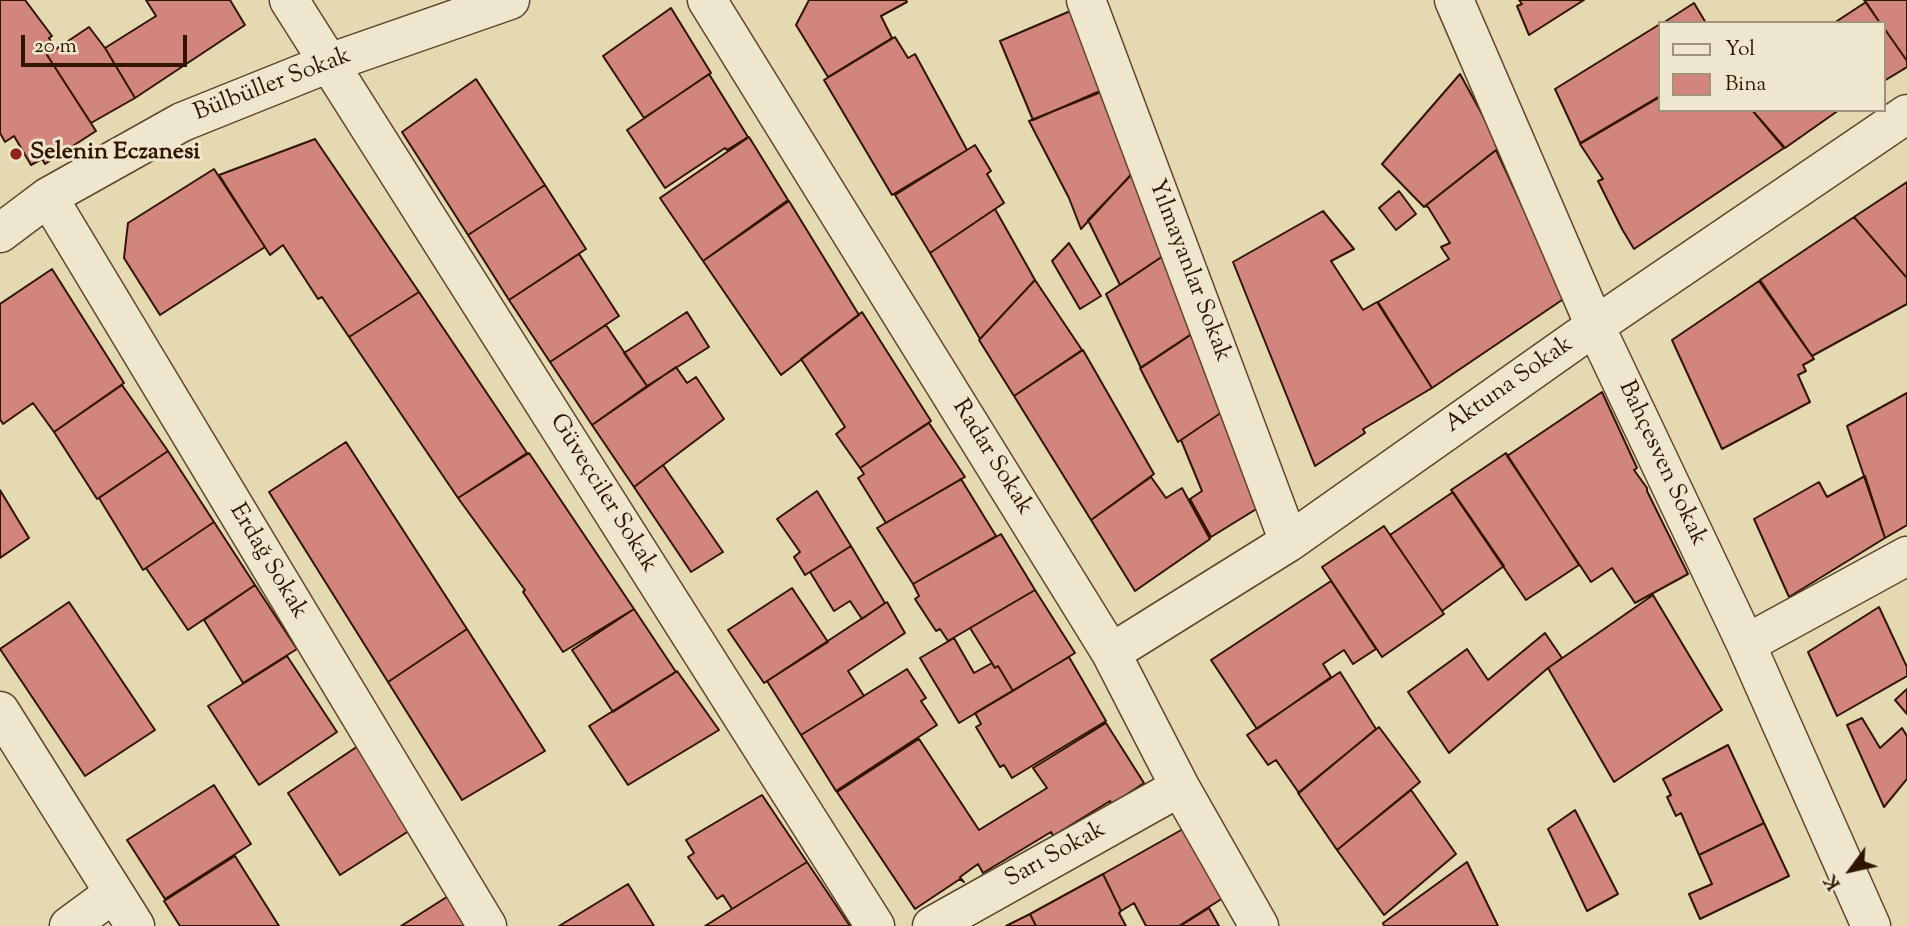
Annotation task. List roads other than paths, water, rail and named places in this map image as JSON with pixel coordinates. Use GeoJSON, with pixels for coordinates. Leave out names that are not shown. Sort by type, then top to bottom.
{"type":"FeatureCollection","features":[{"type":"Feature","properties":{"kind":"street","name":"Güveçciler Sokak"},"geometry":{"type":"LineString","coordinates":[[289,0],[875,926]]}},
{"type":"Feature","properties":{"kind":"street","name":"Bülbüller Sokak"},"geometry":{"type":"LineString","coordinates":[[0,233],[48,197],[182,122],[330,63],[510,0]]}},
{"type":"Feature","properties":{"kind":"street","name":"Radar Sokak"},"geometry":{"type":"LineString","coordinates":[[707,0],[1111,653],[1180,787],[1258,926]]}},
{"type":"Feature","properties":{"kind":"street","name":"Yılmayanlar Sokak"},"geometry":{"type":"LineString","coordinates":[[1086,0],[1290,542]]}},
{"type":"Feature","properties":{"kind":"street","name":"Bahçesven Sokak"},"geometry":{"type":"LineString","coordinates":[[1454,0],[1595,326],[1746,644],[1871,926]]}},
{"type":"Feature","properties":{"kind":"street","name":"Aktuna Sokak"},"geometry":{"type":"LineString","coordinates":[[1111,653],[1290,542],[1595,326],[1907,114]]}},
{"type":"Feature","properties":{"kind":"street","name":"Erdağ Sokak"},"geometry":{"type":"LineString","coordinates":[[48,197],[487,926]]}},
{"type":"Feature","properties":{"kind":"street"},"geometry":{"type":"LineString","coordinates":[[1746,644],[1907,556]]}},
{"type":"Feature","properties":{"kind":"street"},"geometry":{"type":"LineString","coordinates":[[0,711],[135,926]]}},
{"type":"Feature","properties":{"kind":"street","name":"Sarı Sokak"},"geometry":{"type":"LineString","coordinates":[[932,926],[1180,787]]}},
{"type":"Feature","properties":{"kind":"street"},"geometry":{"type":"LineString","coordinates":[[69,926],[114,893]]}},
{"type":"Feature","properties":{"kind":"place","name":"Selenin Eczanesi"},"geometry":{"type":"Point","coordinates":[16,154]}}]}
